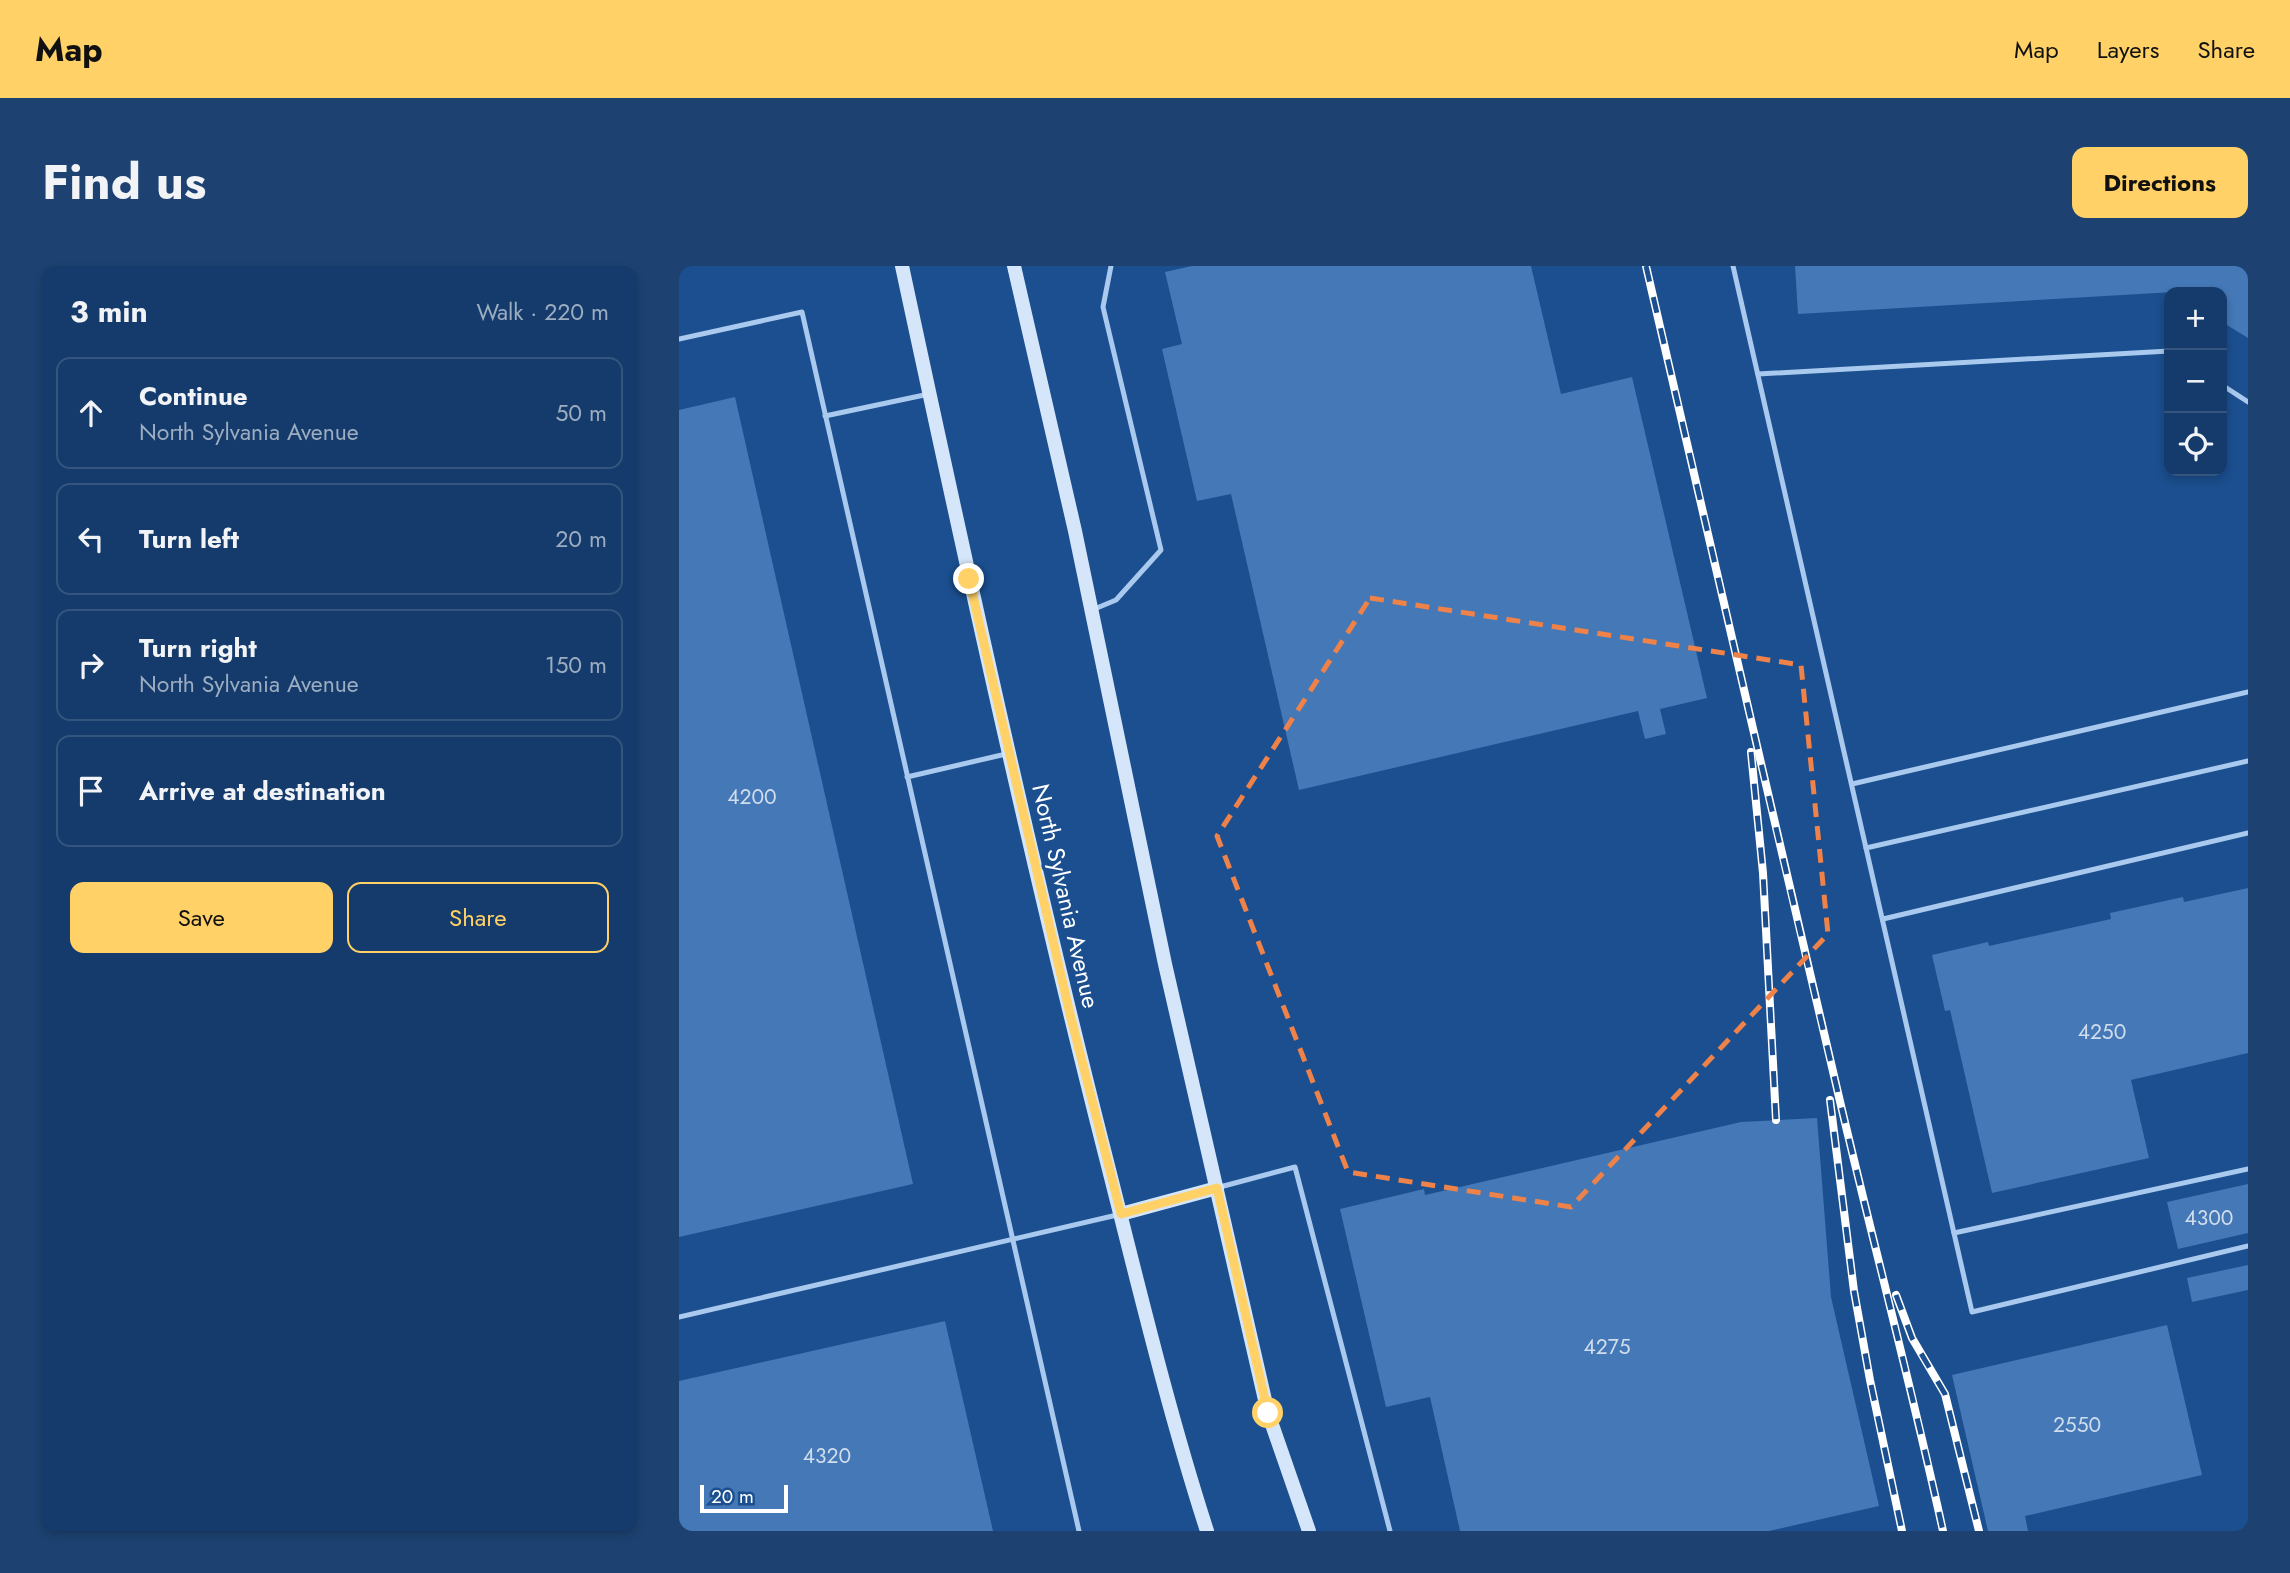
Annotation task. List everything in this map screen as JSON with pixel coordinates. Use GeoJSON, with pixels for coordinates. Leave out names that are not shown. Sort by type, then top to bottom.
{"type":"FeatureCollection","features":[{"type":"Feature","properties":{"kind":"main road","name":"North Sylvania Avenue"},"geometry":{"type":"LineString","coordinates":[[902,266],[1009,753],[1070,1014],[1179,1445],[1207,1531]]}},
{"type":"Feature","properties":{"kind":"main road"},"geometry":{"type":"LineString","coordinates":[[1014,266],[1092,611],[1165,964],[1268,1413],[1309,1531]]}},
{"type":"Feature","properties":{"kind":"main road"},"geometry":{"type":"LineString","coordinates":[[1121,1214],[1217,1188]]}},
{"type":"Feature","properties":{"kind":"lane"},"geometry":{"type":"LineString","coordinates":[[1092,611],[1116,600],[1161,550],[1103,307],[1111,266]]}},
{"type":"Feature","properties":{"kind":"lane"},"geometry":{"type":"LineString","coordinates":[[1733,266],[1972,1312],[2248,1246]]}},
{"type":"Feature","properties":{"kind":"lane"},"geometry":{"type":"LineString","coordinates":[[679,339],[802,312],[1079,1531]]}},
{"type":"Feature","properties":{"kind":"lane"},"geometry":{"type":"LineString","coordinates":[[1758,374],[2164,351]]}},
{"type":"Feature","properties":{"kind":"lane"},"geometry":{"type":"LineString","coordinates":[[2227,388],[2248,402]]}},
{"type":"Feature","properties":{"kind":"lane"},"geometry":{"type":"LineString","coordinates":[[825,416],[929,394]]}},
{"type":"Feature","properties":{"kind":"lane"},"geometry":{"type":"LineString","coordinates":[[1852,784],[2248,692]]}},
{"type":"Feature","properties":{"kind":"lane"},"geometry":{"type":"LineString","coordinates":[[907,776],[1009,753]]}},
{"type":"Feature","properties":{"kind":"lane"},"geometry":{"type":"LineString","coordinates":[[1866,848],[2248,761]]}},
{"type":"Feature","properties":{"kind":"lane"},"geometry":{"type":"LineString","coordinates":[[1883,919],[2248,833]]}},
{"type":"Feature","properties":{"kind":"lane"},"geometry":{"type":"LineString","coordinates":[[1217,1188],[1295,1167],[1390,1531]]}},
{"type":"Feature","properties":{"kind":"lane"},"geometry":{"type":"LineString","coordinates":[[1954,1233],[2248,1169]]}},
{"type":"Feature","properties":{"kind":"lane"},"geometry":{"type":"LineString","coordinates":[[679,1317],[1121,1214]]}},
{"type":"Feature","properties":{"kind":"highlighted area"},"geometry":{"type":"Polygon","coordinates":[[[1370,598],[1801,665],[1828,934],[1571,1207],[1348,1172],[1217,836],[1370,598]]]}},
{"type":"Feature","properties":{"kind":"building"},"geometry":{"type":"Polygon","coordinates":[[[1192,266],[1531,266],[1561,394],[1632,377],[1707,698],[1660,709],[1666,734],[1645,739],[1638,711],[1299,790],[1231,494],[1197,501],[1162,349],[1182,344],[1165,272],[1192,266]]]}},
{"type":"Feature","properties":{"kind":"building"},"geometry":{"type":"Polygon","coordinates":[[[1795,266],[2248,266],[2248,338],[2227,325],[2227,287],[2164,287],[2164,293],[1798,314],[1795,266]]]}},
{"type":"Feature","properties":{"kind":"building"},"geometry":{"type":"Polygon","coordinates":[[[735,397],[913,1184],[679,1237],[679,410],[735,397]]]}},
{"type":"Feature","properties":{"kind":"building"},"geometry":{"type":"Polygon","coordinates":[[[2248,888],[2248,1053],[2131,1080],[2149,1158],[1992,1193],[1950,1010],[1945,1011],[1932,955],[1988,942],[1989,946],[2111,919],[2110,913],[2183,897],[2184,902],[2248,888]]]}},
{"type":"Feature","properties":{"kind":"building"},"geometry":{"type":"Polygon","coordinates":[[[1817,1118],[1831,1297],[1879,1506],[1769,1531],[1460,1531],[1430,1397],[1386,1407],[1340,1209],[1424,1189],[1425,1195],[1741,1122],[1817,1118]]]}},
{"type":"Feature","properties":{"kind":"building"},"geometry":{"type":"Polygon","coordinates":[[[2248,1184],[2248,1233],[2178,1249],[2167,1202],[2248,1184]]]}},
{"type":"Feature","properties":{"kind":"building"},"geometry":{"type":"Polygon","coordinates":[[[2248,1265],[2248,1290],[2192,1302],[2187,1278],[2248,1265]]]}},
{"type":"Feature","properties":{"kind":"building"},"geometry":{"type":"Polygon","coordinates":[[[945,1321],[993,1531],[679,1531],[679,1381],[945,1321]]]}},
{"type":"Feature","properties":{"kind":"building"},"geometry":{"type":"Polygon","coordinates":[[[2167,1325],[2202,1475],[2025,1516],[2028,1531],[1988,1531],[1952,1375],[2167,1325]]]}},
{"type":"Feature","properties":{"kind":"railway"},"geometry":{"type":"LineString","coordinates":[[1646,266],[1848,1137],[1943,1531]]}},
{"type":"Feature","properties":{"kind":"railway"},"geometry":{"type":"LineString","coordinates":[[1751,752],[1763,873],[1776,1120]]}},
{"type":"Feature","properties":{"kind":"railway"},"geometry":{"type":"LineString","coordinates":[[1830,1100],[1854,1291],[1902,1531]]}},
{"type":"Feature","properties":{"kind":"railway"},"geometry":{"type":"LineString","coordinates":[[1896,1295],[1912,1338],[1945,1394],[1979,1531]]}},
{"type":"Feature","properties":{"kind":"route"},"geometry":{"type":"LineString","coordinates":[[969,579],[1070,1014],[1121,1214],[1217,1188],[1268,1413]]}}]}
